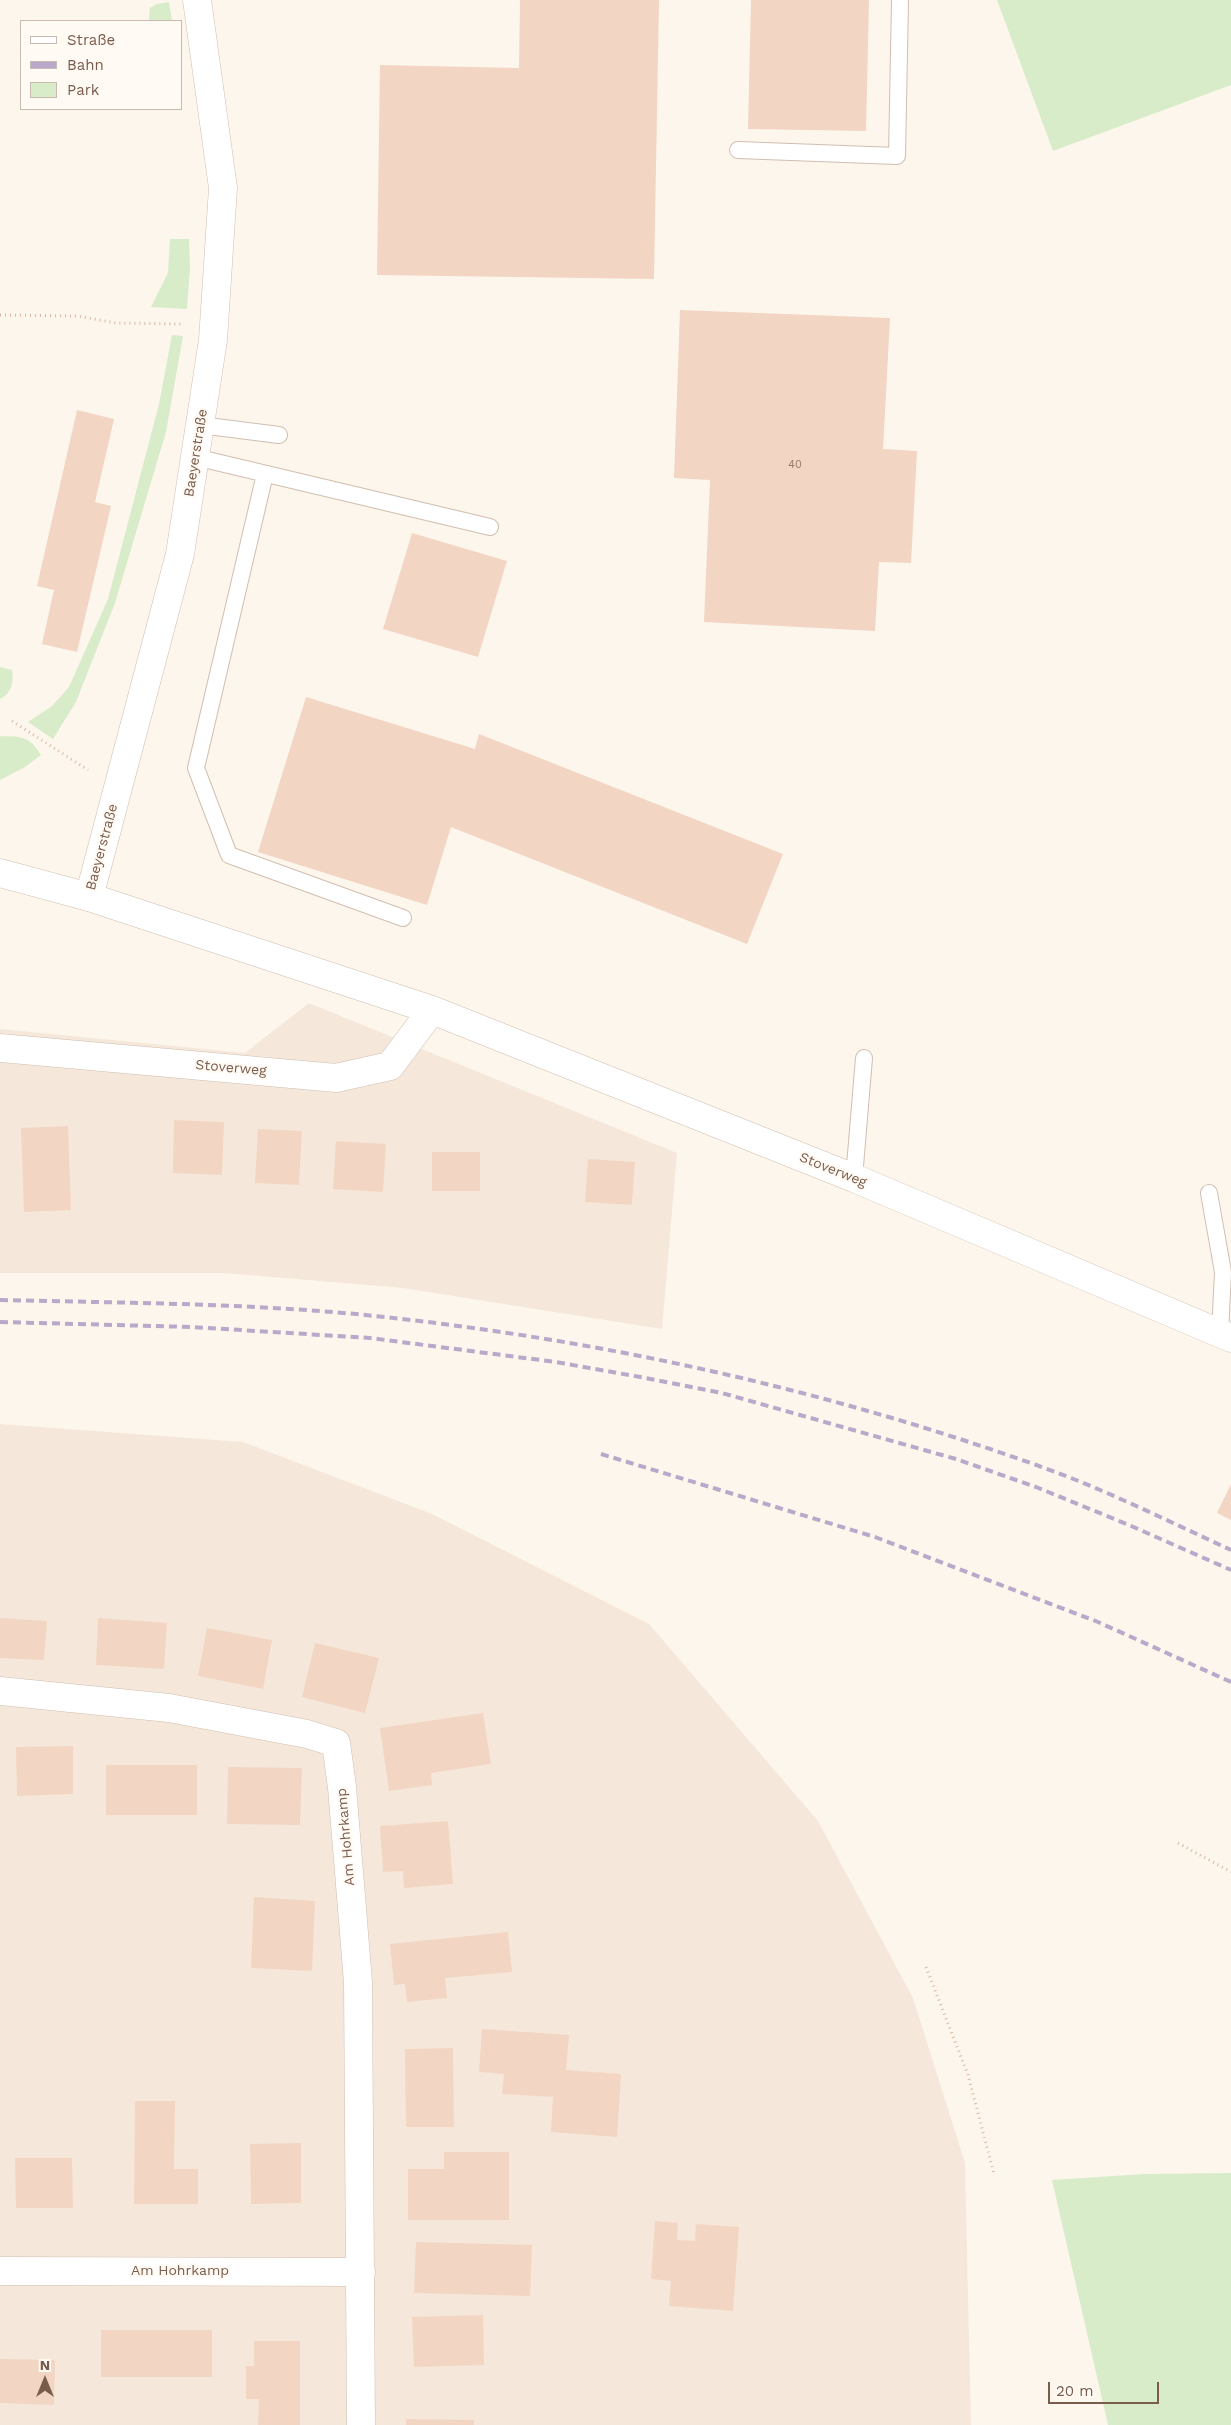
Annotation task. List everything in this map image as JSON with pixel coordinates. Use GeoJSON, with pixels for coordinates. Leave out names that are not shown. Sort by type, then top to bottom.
{"type":"FeatureCollection","features":[{"type":"Feature","properties":{"kind":"street","name":"Baeyerstraße"},"geometry":{"type":"LineString","coordinates":[[89,897],[180,554],[213,340],[223,188],[197,0]]}},
{"type":"Feature","properties":{"kind":"street","name":"Stoverweg"},"geometry":{"type":"LineString","coordinates":[[0,873],[89,897],[432,1010],[854,1178],[1225,1335]]}},
{"type":"Feature","properties":{"kind":"street","name":"Stoverweg"},"geometry":{"type":"LineString","coordinates":[[0,1048],[336,1078],[390,1066],[432,1010]]}},
{"type":"Feature","properties":{"kind":"street","name":"Am Hohrkamp"},"geometry":{"type":"LineString","coordinates":[[0,1692],[169,1708],[307,1734],[336,1743],[342,1788],[358,1982],[361,2425]]}},
{"type":"Feature","properties":{"kind":"street","name":"Am Hohrkamp"},"geometry":{"type":"LineString","coordinates":[[0,2271],[361,2272]]}},
{"type":"Feature","properties":{"kind":"lane"},"geometry":{"type":"LineString","coordinates":[[738,150],[897,156],[900,0]]}},
{"type":"Feature","properties":{"kind":"lane"},"geometry":{"type":"LineString","coordinates":[[200,425],[279,435]]}},
{"type":"Feature","properties":{"kind":"lane"},"geometry":{"type":"LineString","coordinates":[[195,457],[490,527]]}},
{"type":"Feature","properties":{"kind":"lane"},"geometry":{"type":"LineString","coordinates":[[266,474],[196,768],[229,855],[403,918]]}},
{"type":"Feature","properties":{"kind":"lane"},"geometry":{"type":"LineString","coordinates":[[854,1178],[864,1058]]}},
{"type":"Feature","properties":{"kind":"lane"},"geometry":{"type":"LineString","coordinates":[[1209,1193],[1223,1272],[1225,1335]]}},
{"type":"Feature","properties":{"kind":"path"},"geometry":{"type":"LineString","coordinates":[[0,315],[78,316],[116,323],[191,324]]}},
{"type":"Feature","properties":{"kind":"path"},"geometry":{"type":"LineString","coordinates":[[12,721],[118,788]]}},
{"type":"Feature","properties":{"kind":"path"},"geometry":{"type":"LineString","coordinates":[[1178,1843],[1231,1872]]}},
{"type":"Feature","properties":{"kind":"path"},"geometry":{"type":"LineString","coordinates":[[926,1967],[968,2075],[994,2174]]}},
{"type":"Feature","properties":{"kind":"shaded area"},"geometry":{"type":"Polygon","coordinates":[[[309,1003],[677,1153],[662,1329],[403,1288],[224,1273],[0,1273],[0,1029],[245,1053],[309,1003]]]}},
{"type":"Feature","properties":{"kind":"shaded area"},"geometry":{"type":"Polygon","coordinates":[[[0,1424],[243,1442],[432,1514],[649,1624],[818,1821],[913,1998],[965,2163],[971,2425],[0,2425],[0,1424]]]}},
{"type":"Feature","properties":{"kind":"green space"},"geometry":{"type":"Polygon","coordinates":[[[997,0],[1231,0],[1231,85],[1053,151],[997,0]]]}},
{"type":"Feature","properties":{"kind":"green space"},"geometry":{"type":"Polygon","coordinates":[[[169,2],[172,20],[149,20],[150,8],[157,4],[169,2]]]}},
{"type":"Feature","properties":{"kind":"green space"},"geometry":{"type":"Polygon","coordinates":[[[170,239],[189,239],[190,268],[187,309],[151,307],[168,273],[170,239]]]}},
{"type":"Feature","properties":{"kind":"green space"},"geometry":{"type":"Polygon","coordinates":[[[172,335],[183,336],[166,432],[115,603],[76,702],[53,739],[28,722],[52,706],[69,687],[108,599],[159,404],[172,335]]]}},
{"type":"Feature","properties":{"kind":"green space"},"geometry":{"type":"Polygon","coordinates":[[[0,667],[12,670],[13,679],[10,690],[0,699],[0,667]]]}},
{"type":"Feature","properties":{"kind":"green space"},"geometry":{"type":"Polygon","coordinates":[[[0,736],[24,738],[37,748],[41,755],[25,767],[0,780],[0,736]]]}},
{"type":"Feature","properties":{"kind":"green space"},"geometry":{"type":"Polygon","coordinates":[[[1231,2173],[1231,2425],[1108,2425],[1052,2180],[1144,2174],[1231,2173]]]}},
{"type":"Feature","properties":{"kind":"building"},"geometry":{"type":"Polygon","coordinates":[[[520,0],[659,0],[654,279],[377,275],[380,65],[519,68],[520,0]]]}},
{"type":"Feature","properties":{"kind":"building"},"geometry":{"type":"Polygon","coordinates":[[[751,0],[869,0],[866,131],[748,129],[751,0]]]}},
{"type":"Feature","properties":{"kind":"building"},"geometry":{"type":"Polygon","coordinates":[[[680,310],[890,318],[883,449],[917,451],[911,563],[879,562],[875,631],[704,622],[710,480],[674,478],[680,310]]]}},
{"type":"Feature","properties":{"kind":"building"},"geometry":{"type":"Polygon","coordinates":[[[77,410],[114,419],[95,502],[111,506],[77,652],[42,644],[54,590],[37,586],[77,410]]]}},
{"type":"Feature","properties":{"kind":"building"},"geometry":{"type":"Polygon","coordinates":[[[412,533],[507,561],[478,657],[383,629],[412,533]]]}},
{"type":"Feature","properties":{"kind":"building"},"geometry":{"type":"Polygon","coordinates":[[[306,697],[475,749],[479,734],[783,854],[747,944],[451,827],[427,905],[258,852],[306,697]]]}},
{"type":"Feature","properties":{"kind":"building"},"geometry":{"type":"Polygon","coordinates":[[[174,1120],[224,1122],[222,1175],[173,1173],[174,1120]]]}},
{"type":"Feature","properties":{"kind":"building"},"geometry":{"type":"Polygon","coordinates":[[[68,1126],[71,1210],[24,1212],[21,1128],[68,1126]]]}},
{"type":"Feature","properties":{"kind":"building"},"geometry":{"type":"Polygon","coordinates":[[[258,1129],[302,1131],[299,1185],[255,1183],[258,1129]]]}},
{"type":"Feature","properties":{"kind":"building"},"geometry":{"type":"Polygon","coordinates":[[[336,1141],[386,1144],[383,1192],[333,1189],[336,1141]]]}},
{"type":"Feature","properties":{"kind":"building"},"geometry":{"type":"Polygon","coordinates":[[[432,1152],[480,1152],[480,1191],[432,1191],[432,1152]]]}},
{"type":"Feature","properties":{"kind":"building"},"geometry":{"type":"Polygon","coordinates":[[[588,1159],[635,1162],[632,1205],[585,1202],[588,1159]]]}},
{"type":"Feature","properties":{"kind":"building"},"geometry":{"type":"Polygon","coordinates":[[[1231,1484],[1231,1520],[1217,1513],[1231,1484]]]}},
{"type":"Feature","properties":{"kind":"building"},"geometry":{"type":"Polygon","coordinates":[[[0,1618],[47,1621],[44,1660],[0,1658],[0,1618]]]}},
{"type":"Feature","properties":{"kind":"building"},"geometry":{"type":"Polygon","coordinates":[[[98,1618],[167,1623],[164,1669],[96,1665],[98,1618]]]}},
{"type":"Feature","properties":{"kind":"building"},"geometry":{"type":"Polygon","coordinates":[[[207,1628],[272,1640],[263,1689],[198,1676],[207,1628]]]}},
{"type":"Feature","properties":{"kind":"building"},"geometry":{"type":"Polygon","coordinates":[[[315,1643],[379,1658],[365,1713],[302,1697],[315,1643]]]}},
{"type":"Feature","properties":{"kind":"building"},"geometry":{"type":"Polygon","coordinates":[[[483,1713],[491,1764],[431,1773],[432,1785],[389,1791],[380,1728],[483,1713]]]}},
{"type":"Feature","properties":{"kind":"building"},"geometry":{"type":"Polygon","coordinates":[[[73,1746],[73,1794],[17,1796],[16,1747],[73,1746]]]}},
{"type":"Feature","properties":{"kind":"building"},"geometry":{"type":"Polygon","coordinates":[[[106,1765],[197,1765],[197,1815],[106,1815],[106,1765]]]}},
{"type":"Feature","properties":{"kind":"building"},"geometry":{"type":"Polygon","coordinates":[[[228,1767],[302,1768],[300,1825],[227,1824],[228,1767]]]}},
{"type":"Feature","properties":{"kind":"building"},"geometry":{"type":"Polygon","coordinates":[[[448,1821],[453,1884],[404,1888],[403,1871],[383,1872],[380,1826],[448,1821]]]}},
{"type":"Feature","properties":{"kind":"building"},"geometry":{"type":"Polygon","coordinates":[[[254,1897],[315,1901],[312,1971],[251,1968],[254,1897]]]}},
{"type":"Feature","properties":{"kind":"building"},"geometry":{"type":"Polygon","coordinates":[[[508,1932],[512,1972],[445,1978],[447,1998],[407,2002],[405,1984],[394,1985],[390,1944],[508,1932]]]}},
{"type":"Feature","properties":{"kind":"building"},"geometry":{"type":"Polygon","coordinates":[[[482,2029],[569,2035],[566,2070],[621,2074],[617,2137],[551,2132],[553,2097],[502,2094],[504,2074],[479,2072],[482,2029]]]}},
{"type":"Feature","properties":{"kind":"building"},"geometry":{"type":"Polygon","coordinates":[[[453,2048],[454,2127],[406,2127],[405,2049],[453,2048]]]}},
{"type":"Feature","properties":{"kind":"building"},"geometry":{"type":"Polygon","coordinates":[[[135,2101],[175,2101],[174,2169],[198,2169],[198,2204],[134,2204],[135,2101]]]}},
{"type":"Feature","properties":{"kind":"building"},"geometry":{"type":"Polygon","coordinates":[[[301,2143],[301,2203],[251,2204],[250,2144],[301,2143]]]}},
{"type":"Feature","properties":{"kind":"building"},"geometry":{"type":"Polygon","coordinates":[[[444,2152],[509,2152],[509,2220],[408,2220],[408,2169],[444,2169],[444,2152]]]}},
{"type":"Feature","properties":{"kind":"building"},"geometry":{"type":"Polygon","coordinates":[[[15,2158],[72,2158],[73,2208],[16,2208],[15,2158]]]}},
{"type":"Feature","properties":{"kind":"building"},"geometry":{"type":"Polygon","coordinates":[[[655,2221],[678,2223],[677,2240],[695,2241],[696,2224],[739,2227],[733,2311],[669,2306],[671,2281],[651,2279],[655,2221]]]}},
{"type":"Feature","properties":{"kind":"building"},"geometry":{"type":"Polygon","coordinates":[[[416,2242],[532,2245],[530,2296],[414,2293],[416,2242]]]}},
{"type":"Feature","properties":{"kind":"building"},"geometry":{"type":"Polygon","coordinates":[[[483,2315],[484,2365],[414,2367],[412,2317],[483,2315]]]}},
{"type":"Feature","properties":{"kind":"building"},"geometry":{"type":"Polygon","coordinates":[[[101,2330],[212,2330],[212,2377],[101,2377],[101,2330]]]}},
{"type":"Feature","properties":{"kind":"building"},"geometry":{"type":"Polygon","coordinates":[[[254,2341],[300,2341],[300,2425],[258,2425],[259,2399],[246,2399],[246,2366],[254,2366],[254,2341]]]}},
{"type":"Feature","properties":{"kind":"building"},"geometry":{"type":"Polygon","coordinates":[[[0,2359],[55,2360],[54,2405],[0,2403],[0,2359]]]}},
{"type":"Feature","properties":{"kind":"building"},"geometry":{"type":"Polygon","coordinates":[[[406,2419],[474,2420],[474,2425],[406,2425],[406,2419]]]}},
{"type":"Feature","properties":{"kind":"railway"},"geometry":{"type":"LineString","coordinates":[[0,1300],[282,1308],[375,1316],[460,1326],[544,1339],[712,1371],[876,1413],[958,1438],[1088,1485],[1231,1550]]}},
{"type":"Feature","properties":{"kind":"railway"},"geometry":{"type":"LineString","coordinates":[[0,1322],[192,1327],[370,1338],[556,1362],[722,1393],[956,1459],[1036,1487],[1231,1570]]}},
{"type":"Feature","properties":{"kind":"railway"},"geometry":{"type":"LineString","coordinates":[[601,1454],[875,1537],[1098,1622],[1231,1682]]}}]}
